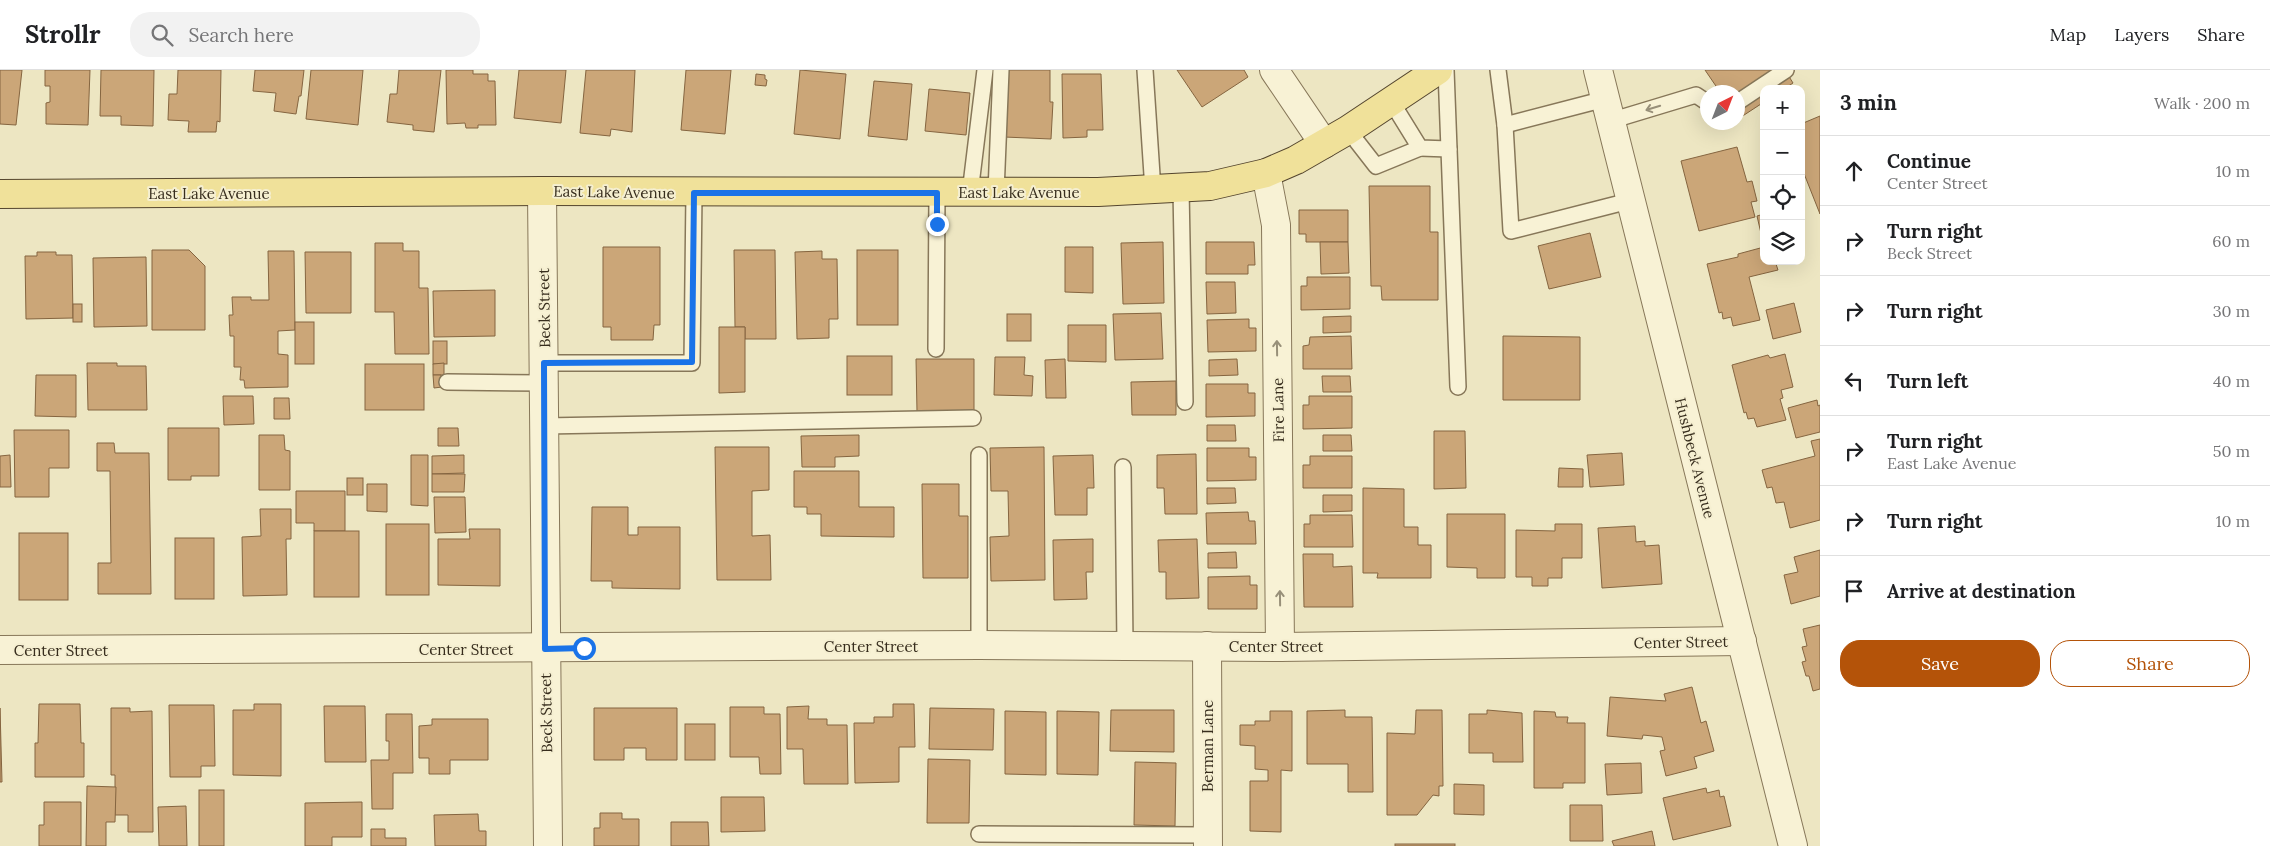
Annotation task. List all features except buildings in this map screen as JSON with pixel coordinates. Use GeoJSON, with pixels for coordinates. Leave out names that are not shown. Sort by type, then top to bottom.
{"type":"FeatureCollection","features":[{"type":"Feature","properties":{"kind":"main road","name":"East Lake Avenue"},"geometry":{"type":"LineString","coordinates":[[0,194],[542,191],[983,193],[1181,189],[1210,186],[1266,173],[1296,160],[1348,130],[1438,70]]}},
{"type":"Feature","properties":{"kind":"street"},"geometry":{"type":"LineString","coordinates":[[1274,70],[1324,144]]}},
{"type":"Feature","properties":{"kind":"street","name":"Hushbeck Avenue"},"geometry":{"type":"LineString","coordinates":[[1598,70],[1629,201],[1793,846]]}},
{"type":"Feature","properties":{"kind":"street","name":"Fire Lane"},"geometry":{"type":"LineString","coordinates":[[1266,173],[1276,225],[1280,647]]}},
{"type":"Feature","properties":{"kind":"street","name":"Beck Street"},"geometry":{"type":"LineString","coordinates":[[542,191],[548,846]]}},
{"type":"Feature","properties":{"kind":"street","name":"Center Street"},"geometry":{"type":"LineString","coordinates":[[0,650],[545,649],[979,645],[1280,647],[1742,641]]}},
{"type":"Feature","properties":{"kind":"street","name":"Berman Lane"},"geometry":{"type":"LineString","coordinates":[[1207,646],[1208,841]]}},
{"type":"Feature","properties":{"kind":"lane"},"geometry":{"type":"LineString","coordinates":[[983,193],[985,70]]}},
{"type":"Feature","properties":{"kind":"lane"},"geometry":{"type":"LineString","coordinates":[[983,193],[1001,70]]}},
{"type":"Feature","properties":{"kind":"lane"},"geometry":{"type":"LineString","coordinates":[[1145,70],[1153,190]]}},
{"type":"Feature","properties":{"kind":"lane"},"geometry":{"type":"LineString","coordinates":[[1446,70],[1458,387]]}},
{"type":"Feature","properties":{"kind":"lane"},"geometry":{"type":"LineString","coordinates":[[1498,70],[1504,125],[1511,231],[1629,201]]}},
{"type":"Feature","properties":{"kind":"lane"},"geometry":{"type":"LineString","coordinates":[[1745,97],[1786,70]]}},
{"type":"Feature","properties":{"kind":"lane"},"geometry":{"type":"LineString","coordinates":[[1504,125],[1696,95],[1700,98]]}},
{"type":"Feature","properties":{"kind":"lane"},"geometry":{"type":"LineString","coordinates":[[1391,101],[1420,148]]}},
{"type":"Feature","properties":{"kind":"lane"},"geometry":{"type":"LineString","coordinates":[[1348,130],[1376,166],[1420,148],[1449,149]]}},
{"type":"Feature","properties":{"kind":"lane"},"geometry":{"type":"LineString","coordinates":[[1181,189],[1185,402]]}},
{"type":"Feature","properties":{"kind":"lane"},"geometry":{"type":"LineString","coordinates":[[447,382],[692,362],[694,193]]}},
{"type":"Feature","properties":{"kind":"lane"},"geometry":{"type":"LineString","coordinates":[[936,349],[937,193]]}},
{"type":"Feature","properties":{"kind":"lane"},"geometry":{"type":"LineString","coordinates":[[544,426],[973,418]]}},
{"type":"Feature","properties":{"kind":"lane"},"geometry":{"type":"LineString","coordinates":[[979,454],[979,645]]}},
{"type":"Feature","properties":{"kind":"lane"},"geometry":{"type":"LineString","coordinates":[[1123,468],[1126,645]]}},
{"type":"Feature","properties":{"kind":"lane"},"geometry":{"type":"LineString","coordinates":[[979,834],[1208,841]]}},
{"type":"Feature","properties":{"kind":"route"},"geometry":{"type":"LineString","coordinates":[[584,648],[545,649],[544,363],[692,362],[694,193],[937,193],[937,224]]}}]}
